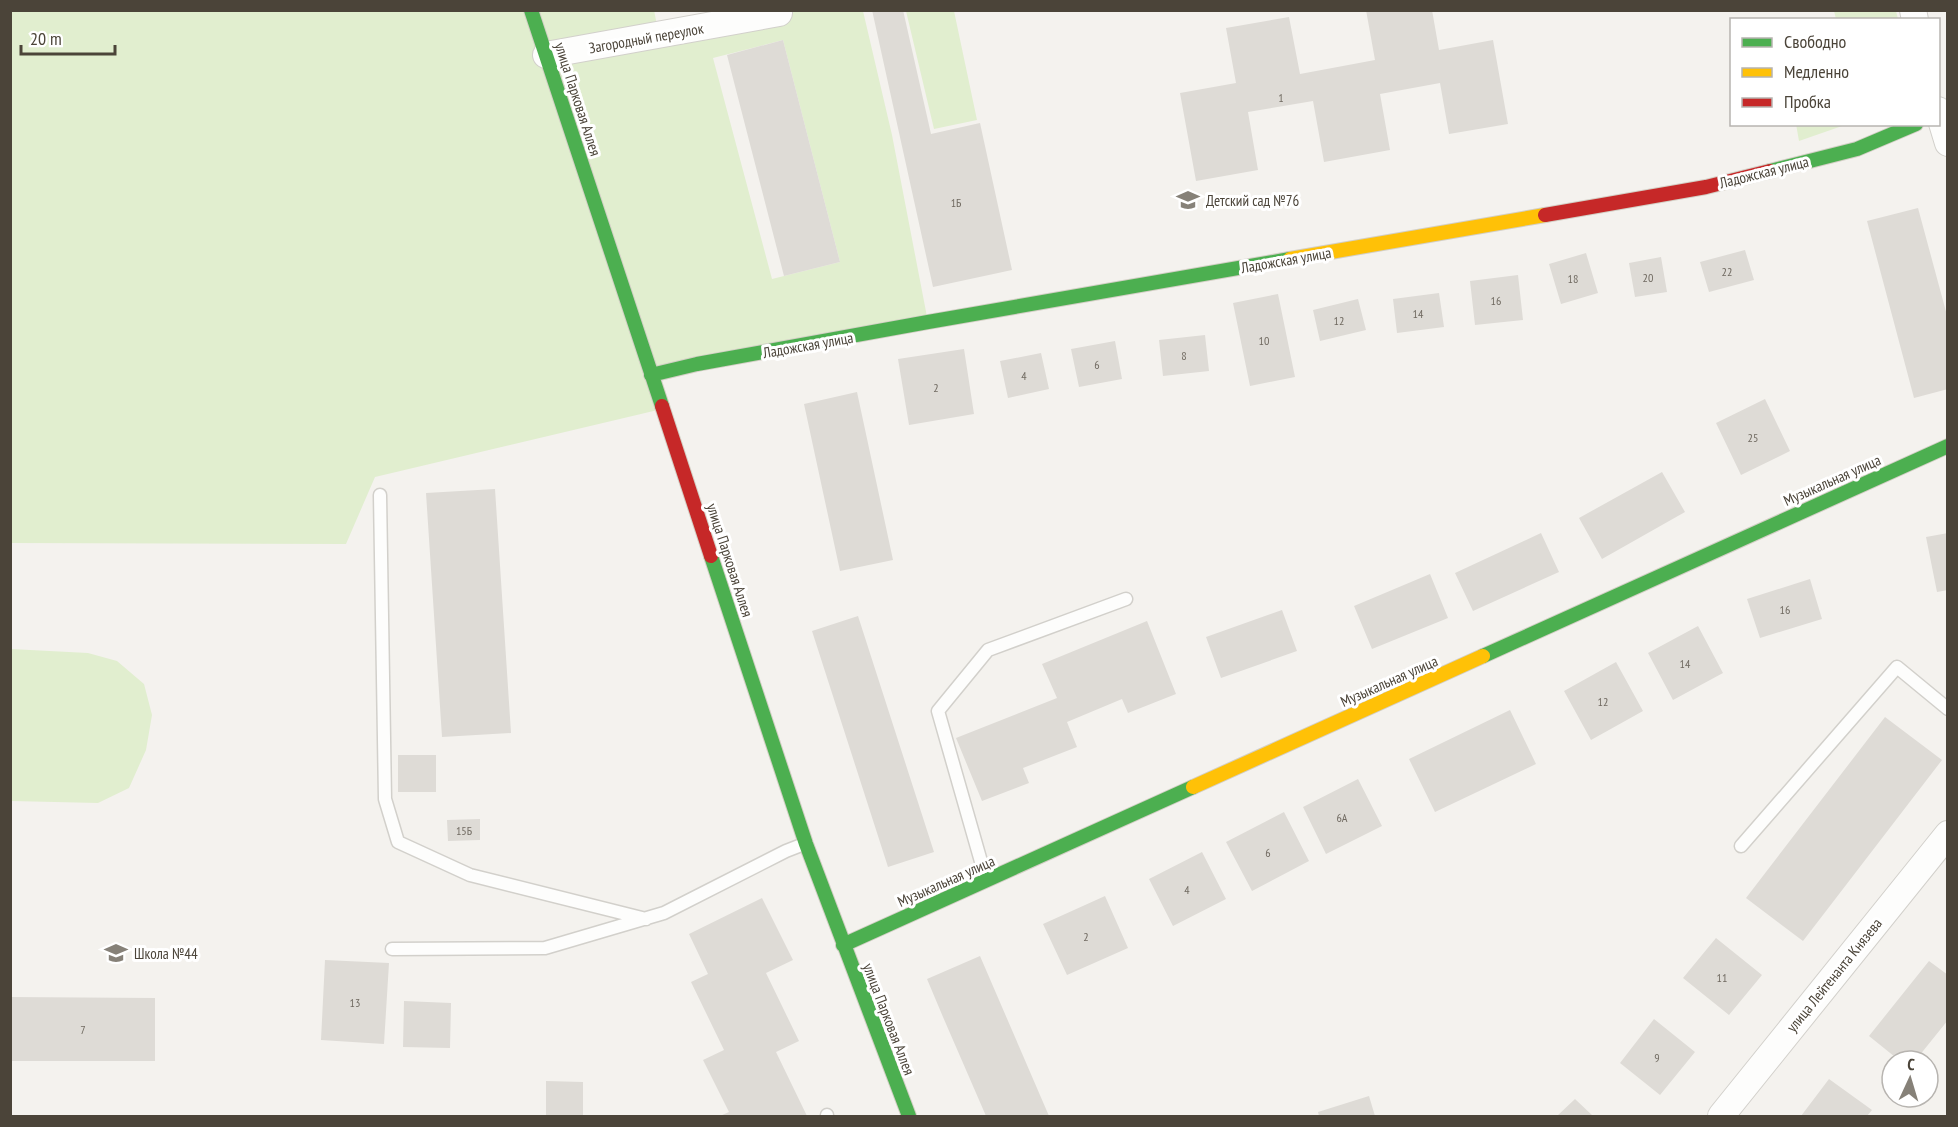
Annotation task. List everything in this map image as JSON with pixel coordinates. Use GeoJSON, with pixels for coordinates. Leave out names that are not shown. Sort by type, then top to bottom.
{"type":"FeatureCollection","features":[{"type":"Feature","properties":{"kind":"street","name":"улица Парковая Аллея"},"geometry":{"type":"LineString","coordinates":[[531,10],[806,844],[909,1116]]}},
{"type":"Feature","properties":{"kind":"street","name":"Загородный переулок"},"geometry":{"type":"LineString","coordinates":[[546,55],[779,13],[778,10]]}},
{"type":"Feature","properties":{"kind":"street"},"geometry":{"type":"LineString","coordinates":[[1941,112],[1947,143]]}},
{"type":"Feature","properties":{"kind":"street","name":"Ладожская улица"},"geometry":{"type":"LineString","coordinates":[[651,375],[697,364],[928,322],[1706,187],[1857,149],[1911,126]]}},
{"type":"Feature","properties":{"kind":"street","name":"Музыкальная улица"},"geometry":{"type":"LineString","coordinates":[[843,945],[1947,446]]}},
{"type":"Feature","properties":{"kind":"street","name":"улица Лейтенанта Князева"},"geometry":{"type":"LineString","coordinates":[[1720,1116],[1947,834]]}},
{"type":"Feature","properties":{"kind":"lane"},"geometry":{"type":"LineString","coordinates":[[380,495],[385,799],[398,842],[470,874],[646,918]]}},
{"type":"Feature","properties":{"kind":"lane"},"geometry":{"type":"LineString","coordinates":[[986,880],[938,711],[988,650],[1126,599]]}},
{"type":"Feature","properties":{"kind":"lane"},"geometry":{"type":"LineString","coordinates":[[1741,846],[1898,668],[1947,709]]}},
{"type":"Feature","properties":{"kind":"lane"},"geometry":{"type":"LineString","coordinates":[[393,949],[545,948],[664,913],[786,851],[806,844]]}},
{"type":"Feature","properties":{"kind":"green space"},"geometry":{"type":"Polygon","coordinates":[[[654,10],[659,36],[792,11],[863,11],[892,135],[928,322],[652,375],[662,409],[375,477],[346,544],[11,543],[11,11],[654,10]],[[783,40],[713,58],[772,279],[840,262],[783,40]]]}},
{"type":"Feature","properties":{"kind":"green space"},"geometry":{"type":"Polygon","coordinates":[[[906,11],[954,11],[977,120],[934,129],[906,11]]]}},
{"type":"Feature","properties":{"kind":"green space"},"geometry":{"type":"Polygon","coordinates":[[[1834,11],[1896,11],[1898,18],[1836,18],[1834,11]]]}},
{"type":"Feature","properties":{"kind":"green space"},"geometry":{"type":"Polygon","coordinates":[[[1796,126],[1842,126],[1799,141],[1796,126]]]}},
{"type":"Feature","properties":{"kind":"green space"},"geometry":{"type":"Polygon","coordinates":[[[11,649],[88,653],[117,661],[144,684],[152,715],[146,750],[129,788],[98,803],[11,801],[11,649]]]}},
{"type":"Feature","properties":{"kind":"building"},"geometry":{"type":"Polygon","coordinates":[[[872,10],[903,10],[931,134],[980,123],[1012,270],[933,287],[872,10]]]}},
{"type":"Feature","properties":{"kind":"building"},"geometry":{"type":"Polygon","coordinates":[[[1366,10],[1432,10],[1439,50],[1493,40],[1508,124],[1449,134],[1440,83],[1380,94],[1390,150],[1324,162],[1313,101],[1248,112],[1258,170],[1196,181],[1180,93],[1236,83],[1226,28],[1289,17],[1300,74],[1375,60],[1366,10]]]}},
{"type":"Feature","properties":{"kind":"building"},"geometry":{"type":"Polygon","coordinates":[[[783,40],[840,262],[784,276],[727,55],[783,40]]]}},
{"type":"Feature","properties":{"kind":"building"},"geometry":{"type":"Polygon","coordinates":[[[1918,208],[1948,319],[1948,389],[1914,398],[1867,221],[1918,208]]]}},
{"type":"Feature","properties":{"kind":"building"},"geometry":{"type":"Polygon","coordinates":[[[1745,250],[1754,280],[1709,292],[1700,262],[1745,250]]]}},
{"type":"Feature","properties":{"kind":"building"},"geometry":{"type":"Polygon","coordinates":[[[1586,253],[1598,293],[1561,304],[1549,264],[1586,253]]]}},
{"type":"Feature","properties":{"kind":"building"},"geometry":{"type":"Polygon","coordinates":[[[1661,257],[1667,292],[1635,297],[1629,263],[1661,257]]]}},
{"type":"Feature","properties":{"kind":"building"},"geometry":{"type":"Polygon","coordinates":[[[1518,275],[1523,320],[1475,325],[1470,281],[1518,275]]]}},
{"type":"Feature","properties":{"kind":"building"},"geometry":{"type":"Polygon","coordinates":[[[1439,293],[1444,327],[1397,333],[1393,299],[1439,293]]]}},
{"type":"Feature","properties":{"kind":"building"},"geometry":{"type":"Polygon","coordinates":[[[1278,294],[1295,377],[1250,386],[1233,303],[1278,294]]]}},
{"type":"Feature","properties":{"kind":"building"},"geometry":{"type":"Polygon","coordinates":[[[1358,299],[1366,330],[1320,341],[1313,310],[1358,299]]]}},
{"type":"Feature","properties":{"kind":"building"},"geometry":{"type":"Polygon","coordinates":[[[1205,335],[1209,371],[1163,376],[1159,340],[1205,335]]]}},
{"type":"Feature","properties":{"kind":"building"},"geometry":{"type":"Polygon","coordinates":[[[1115,341],[1122,379],[1079,387],[1071,349],[1115,341]]]}},
{"type":"Feature","properties":{"kind":"building"},"geometry":{"type":"Polygon","coordinates":[[[964,349],[974,414],[909,425],[898,359],[964,349]]]}},
{"type":"Feature","properties":{"kind":"building"},"geometry":{"type":"Polygon","coordinates":[[[1041,353],[1049,389],[1008,398],[1000,361],[1041,353]]]}},
{"type":"Feature","properties":{"kind":"building"},"geometry":{"type":"Polygon","coordinates":[[[857,392],[893,560],[840,571],[804,404],[857,392]]]}},
{"type":"Feature","properties":{"kind":"building"},"geometry":{"type":"Polygon","coordinates":[[[1765,399],[1790,451],[1741,475],[1716,423],[1765,399]]]}},
{"type":"Feature","properties":{"kind":"building"},"geometry":{"type":"Polygon","coordinates":[[[1662,472],[1685,512],[1602,559],[1579,518],[1662,472]]]}},
{"type":"Feature","properties":{"kind":"building"},"geometry":{"type":"Polygon","coordinates":[[[495,489],[511,733],[442,737],[426,493],[495,489]]]}},
{"type":"Feature","properties":{"kind":"building"},"geometry":{"type":"Polygon","coordinates":[[[1541,533],[1559,572],[1473,611],[1455,573],[1541,533]]]}},
{"type":"Feature","properties":{"kind":"building"},"geometry":{"type":"Polygon","coordinates":[[[1948,533],[1948,590],[1937,592],[1926,537],[1948,533]]]}},
{"type":"Feature","properties":{"kind":"building"},"geometry":{"type":"Polygon","coordinates":[[[1430,574],[1448,618],[1372,649],[1354,606],[1430,574]]]}},
{"type":"Feature","properties":{"kind":"building"},"geometry":{"type":"Polygon","coordinates":[[[1810,579],[1822,619],[1760,638],[1747,599],[1810,579]]]}},
{"type":"Feature","properties":{"kind":"building"},"geometry":{"type":"Polygon","coordinates":[[[1282,610],[1297,651],[1221,678],[1206,637],[1282,610]]]}},
{"type":"Feature","properties":{"kind":"building"},"geometry":{"type":"Polygon","coordinates":[[[858,616],[934,852],[888,867],[812,631],[858,616]]]}},
{"type":"Feature","properties":{"kind":"building"},"geometry":{"type":"Polygon","coordinates":[[[1147,621],[1176,694],[1128,713],[1122,699],[1067,722],[1077,747],[1023,768],[1029,783],[982,801],[956,738],[1057,698],[1042,664],[1147,621]]]}},
{"type":"Feature","properties":{"kind":"building"},"geometry":{"type":"Polygon","coordinates":[[[1698,626],[1723,673],[1673,700],[1648,653],[1698,626]]]}},
{"type":"Feature","properties":{"kind":"building"},"geometry":{"type":"Polygon","coordinates":[[[1616,662],[1643,711],[1591,740],[1564,691],[1616,662]]]}},
{"type":"Feature","properties":{"kind":"building"},"geometry":{"type":"Polygon","coordinates":[[[1510,710],[1536,764],[1435,812],[1409,759],[1510,710]]]}},
{"type":"Feature","properties":{"kind":"building"},"geometry":{"type":"Polygon","coordinates":[[[1885,717],[1942,760],[1803,941],[1746,898],[1885,717]]]}},
{"type":"Feature","properties":{"kind":"building"},"geometry":{"type":"Polygon","coordinates":[[[398,755],[436,755],[436,792],[398,792],[398,755]]]}},
{"type":"Feature","properties":{"kind":"building"},"geometry":{"type":"Polygon","coordinates":[[[1358,779],[1382,826],[1326,854],[1303,807],[1358,779]]]}},
{"type":"Feature","properties":{"kind":"building"},"geometry":{"type":"Polygon","coordinates":[[[1284,812],[1309,861],[1252,891],[1226,842],[1284,812]]]}},
{"type":"Feature","properties":{"kind":"building"},"geometry":{"type":"Polygon","coordinates":[[[480,819],[480,840],[448,841],[447,820],[480,819]]]}},
{"type":"Feature","properties":{"kind":"building"},"geometry":{"type":"Polygon","coordinates":[[[1202,852],[1226,899],[1173,926],[1149,879],[1202,852]]]}},
{"type":"Feature","properties":{"kind":"building"},"geometry":{"type":"Polygon","coordinates":[[[1105,896],[1128,948],[1067,975],[1043,924],[1105,896]]]}},
{"type":"Feature","properties":{"kind":"building"},"geometry":{"type":"Polygon","coordinates":[[[762,898],[793,960],[766,973],[799,1041],[776,1052],[807,1116],[720,1116],[729,1112],[703,1060],[724,1050],[691,982],[708,974],[689,934],[762,898]]]}},
{"type":"Feature","properties":{"kind":"building"},"geometry":{"type":"Polygon","coordinates":[[[1716,938],[1762,975],[1729,1015],[1683,978],[1716,938]]]}},
{"type":"Feature","properties":{"kind":"building"},"geometry":{"type":"Polygon","coordinates":[[[980,956],[1049,1116],[986,1116],[943,1017],[927,979],[980,956]]]}},
{"type":"Feature","properties":{"kind":"building"},"geometry":{"type":"Polygon","coordinates":[[[325,960],[389,963],[384,1044],[321,1040],[325,960]]]}},
{"type":"Feature","properties":{"kind":"building"},"geometry":{"type":"Polygon","coordinates":[[[1929,961],[1948,975],[1948,1020],[1925,1049],[1885,1049],[1869,1036],[1929,961]]]}},
{"type":"Feature","properties":{"kind":"building"},"geometry":{"type":"Polygon","coordinates":[[[10,997],[155,998],[155,1061],[10,1061],[10,997]]]}},
{"type":"Feature","properties":{"kind":"building"},"geometry":{"type":"Polygon","coordinates":[[[404,1001],[451,1003],[450,1048],[403,1047],[404,1001]]]}},
{"type":"Feature","properties":{"kind":"building"},"geometry":{"type":"Polygon","coordinates":[[[1654,1019],[1695,1052],[1660,1095],[1620,1063],[1654,1019]]]}},
{"type":"Feature","properties":{"kind":"building"},"geometry":{"type":"Polygon","coordinates":[[[1829,1079],[1872,1110],[1867,1116],[1801,1116],[1829,1079]]]}},
{"type":"Feature","properties":{"kind":"building"},"geometry":{"type":"Polygon","coordinates":[[[546,1081],[583,1082],[583,1116],[546,1116],[546,1081]]]}},
{"type":"Feature","properties":{"kind":"building"},"geometry":{"type":"Polygon","coordinates":[[[1369,1096],[1375,1116],[1319,1116],[1318,1112],[1369,1096]]]}},
{"type":"Feature","properties":{"kind":"building"},"geometry":{"type":"Polygon","coordinates":[[[1575,1099],[1593,1116],[1557,1116],[1575,1099]]]}},
{"type":"Feature","properties":{"kind":"traffic: fast"},"geometry":{"type":"LineString","coordinates":[[531,10],[662,406]]}},
{"type":"Feature","properties":{"kind":"traffic: fast"},"geometry":{"type":"LineString","coordinates":[[1770,171],[1857,149],[1911,126]]}},
{"type":"Feature","properties":{"kind":"traffic: fast"},"geometry":{"type":"LineString","coordinates":[[651,375],[697,364],[928,322],[1290,259]]}},
{"type":"Feature","properties":{"kind":"traffic: fast"},"geometry":{"type":"LineString","coordinates":[[1483,656],[1948,446]]}},
{"type":"Feature","properties":{"kind":"traffic: fast"},"geometry":{"type":"LineString","coordinates":[[711,556],[806,844],[909,1116]]}},
{"type":"Feature","properties":{"kind":"traffic: fast"},"geometry":{"type":"LineString","coordinates":[[843,945],[1193,787]]}},
{"type":"Feature","properties":{"kind":"traffic: slow"},"geometry":{"type":"LineString","coordinates":[[1290,259],[1545,215]]}},
{"type":"Feature","properties":{"kind":"traffic: slow"},"geometry":{"type":"LineString","coordinates":[[1193,787],[1483,656]]}},
{"type":"Feature","properties":{"kind":"traffic: jam"},"geometry":{"type":"LineString","coordinates":[[1545,215],[1706,187],[1770,171]]}},
{"type":"Feature","properties":{"kind":"traffic: jam"},"geometry":{"type":"LineString","coordinates":[[662,406],[711,556]]}},
{"type":"Feature","properties":{"kind":"place","name":"Детский сад №76"},"geometry":{"type":"Point","coordinates":[1188,200]}},
{"type":"Feature","properties":{"kind":"place","name":"Школа №44"},"geometry":{"type":"Point","coordinates":[116,953]}}]}
